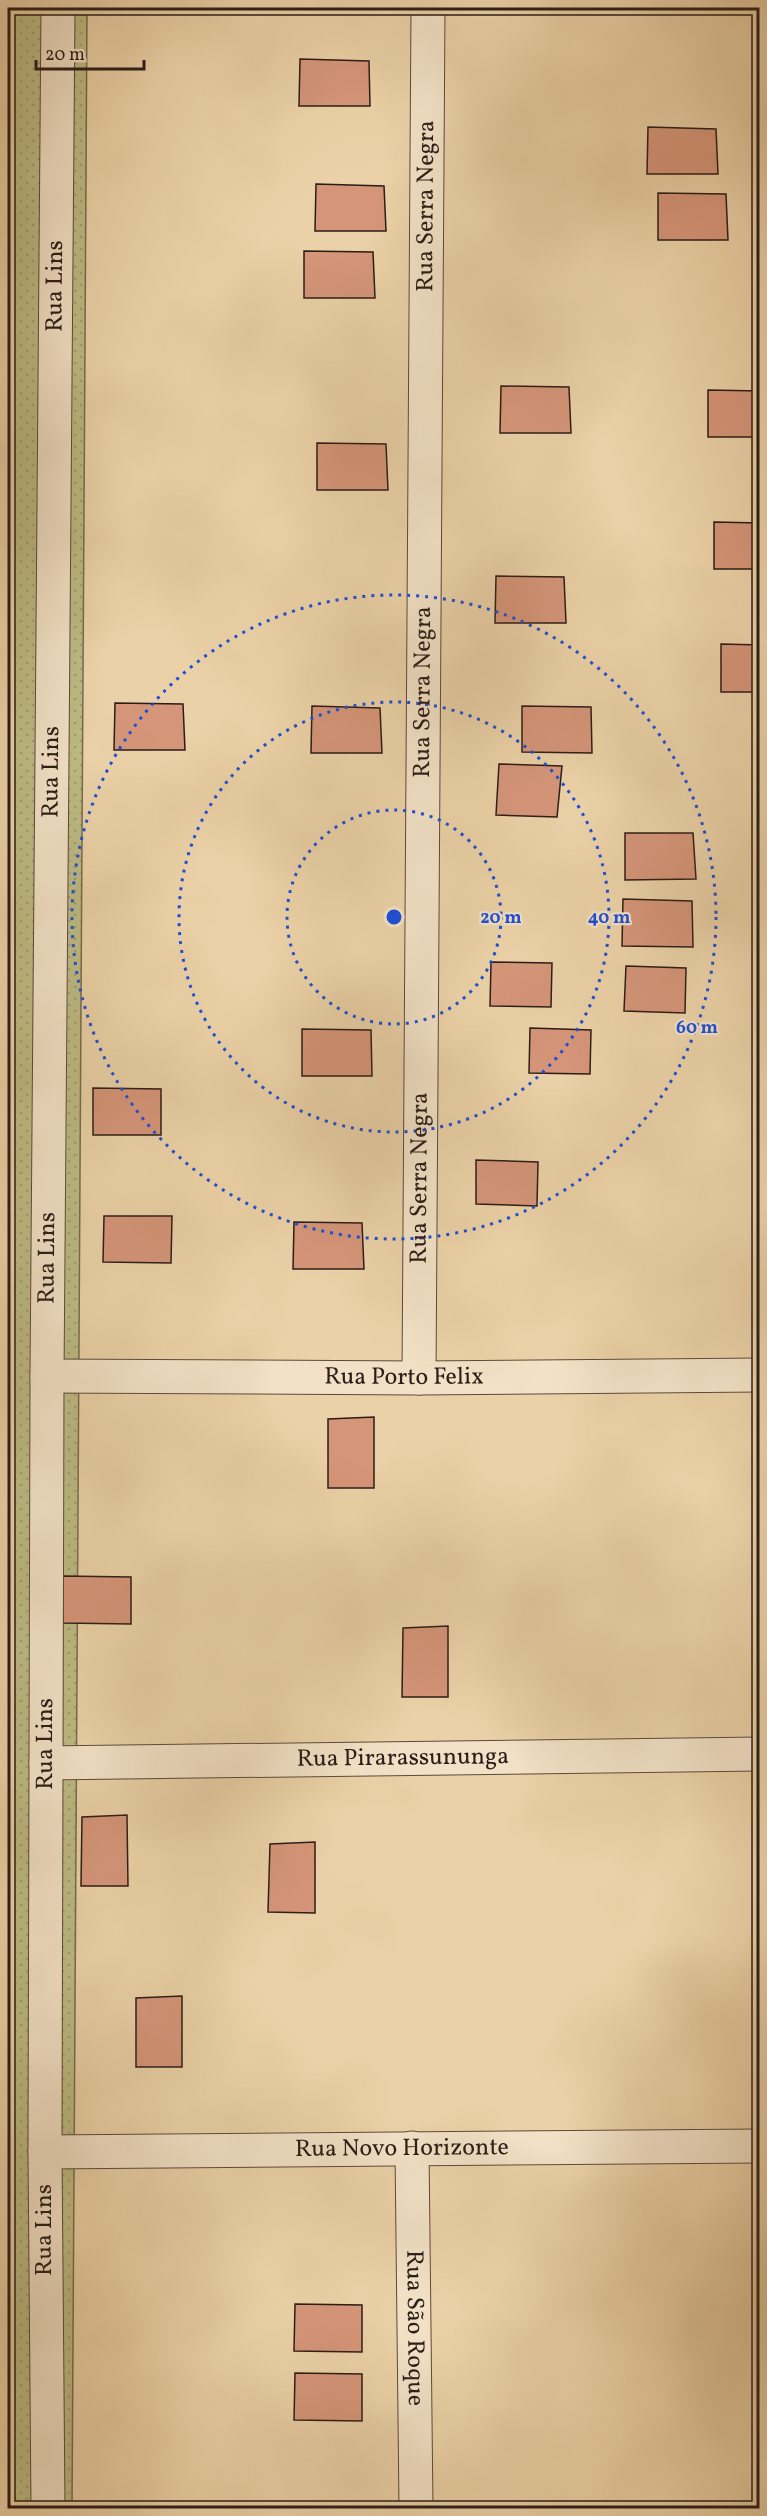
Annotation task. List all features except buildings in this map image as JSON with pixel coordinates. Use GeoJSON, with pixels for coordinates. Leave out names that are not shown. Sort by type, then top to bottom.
{"type":"FeatureCollection","features":[{"type":"Feature","properties":{"kind":"street","name":"Rua Lins"},"geometry":{"type":"LineString","coordinates":[[48,2508],[45,2152],[47,1376],[58,8]]}},
{"type":"Feature","properties":{"kind":"street","name":"Rua Serra Negra"},"geometry":{"type":"LineString","coordinates":[[419,1378],[428,8]]}},
{"type":"Feature","properties":{"kind":"street","name":"Rua Porto Felix"},"geometry":{"type":"LineString","coordinates":[[47,1376],[419,1378],[759,1375]]}},
{"type":"Feature","properties":{"kind":"street","name":"Rua Pirarassununga"},"geometry":{"type":"LineString","coordinates":[[46,1763],[759,1754]]}},
{"type":"Feature","properties":{"kind":"street","name":"Rua Novo Horizonte"},"geometry":{"type":"LineString","coordinates":[[45,2152],[759,2146]]}},
{"type":"Feature","properties":{"kind":"street","name":"Rua São Roque"},"geometry":{"type":"LineString","coordinates":[[412,2148],[416,2508]]}},
{"type":"Feature","properties":{"kind":"shaded area"},"geometry":{"type":"Polygon","coordinates":[[[8,8],[87,8],[72,2508],[8,2508],[8,8]]]}}]}
